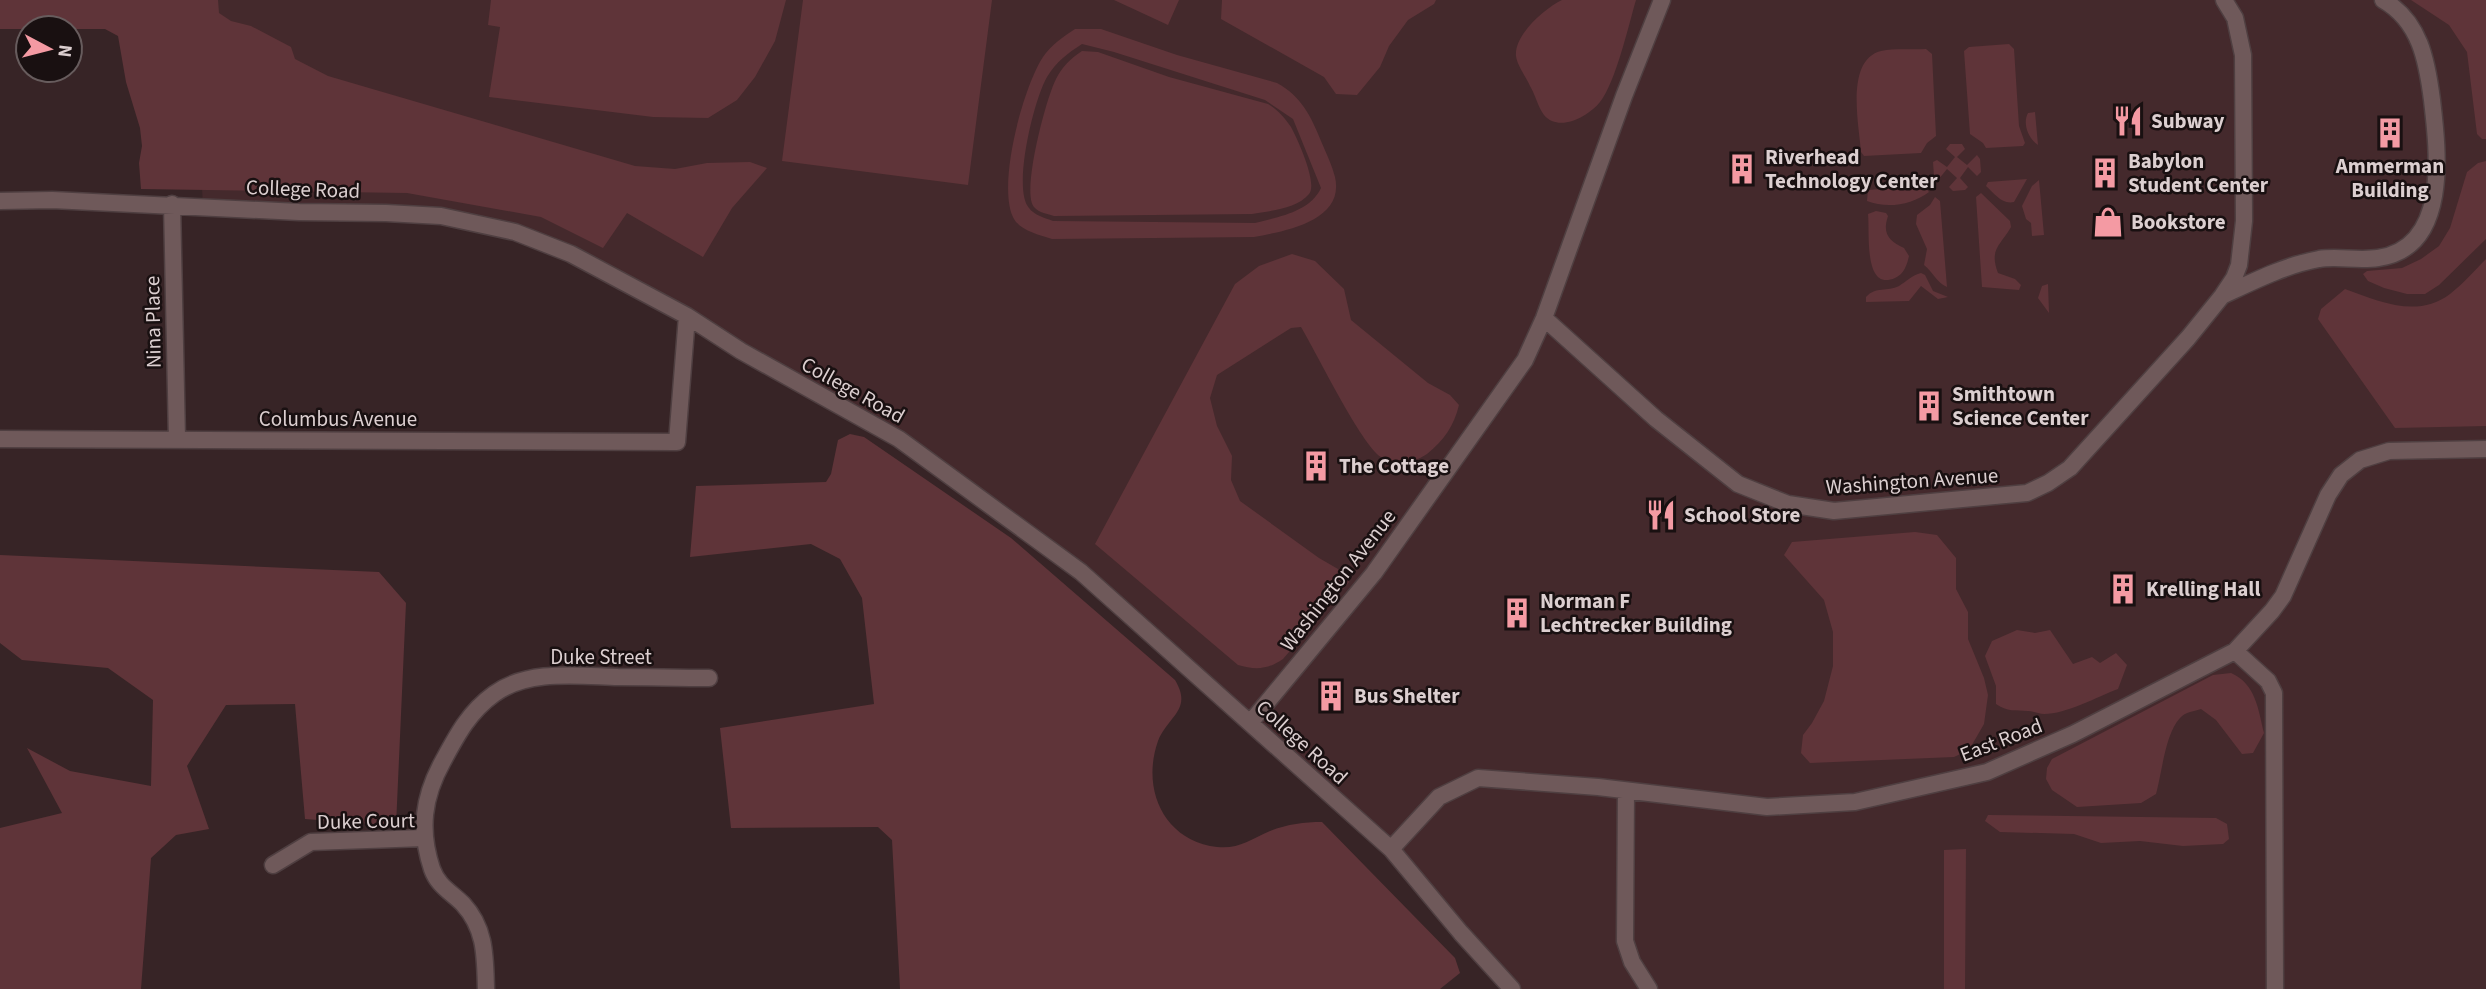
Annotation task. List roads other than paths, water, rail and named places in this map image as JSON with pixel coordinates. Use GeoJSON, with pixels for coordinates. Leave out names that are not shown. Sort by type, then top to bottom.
{"type":"FeatureCollection","features":[{"type":"Feature","properties":{"kind":"street","name":"Washington Avenue"},"geometry":{"type":"LineString","coordinates":[[1250,723],[1374,573],[1525,360],[1544,318],[1624,96],[1662,0]]}},
{"type":"Feature","properties":{"kind":"street","name":"Washington Avenue"},"geometry":{"type":"LineString","coordinates":[[1544,318],[1656,419],[1738,484],[1788,504],[1834,511],[2027,494],[2070,468],[2188,338],[2234,278],[2239,265],[2244,221],[2245,110],[2243,55],[2235,18],[2224,0]]}},
{"type":"Feature","properties":{"kind":"street","name":"Washington Avenue"},"geometry":{"type":"LineString","coordinates":[[2222,296],[2263,276],[2319,259],[2379,258],[2403,249],[2420,233],[2432,205],[2437,175],[2438,155],[2429,83],[2423,51],[2410,22],[2392,5],[2382,0]]}},
{"type":"Feature","properties":{"kind":"street","name":"College Road"},"geometry":{"type":"LineString","coordinates":[[0,201],[172,204],[299,212],[386,212],[441,216],[515,232],[571,254],[687,316],[741,351],[899,439],[1081,572],[1391,849],[1512,989]]}},
{"type":"Feature","properties":{"kind":"street","name":"Nina Place"},"geometry":{"type":"LineString","coordinates":[[172,204],[177,439]]}},
{"type":"Feature","properties":{"kind":"street","name":"Columbus Avenue"},"geometry":{"type":"LineString","coordinates":[[0,439],[677,442],[687,316]]}},
{"type":"Feature","properties":{"kind":"street","name":"East Road"},"geometry":{"type":"LineString","coordinates":[[1391,849],[1439,797],[1478,778],[1626,790],[1766,807],[1855,802],[1987,772],[2073,734],[2235,651],[2283,596],[2328,495],[2341,475],[2360,460],[2389,450],[2486,449]]}},
{"type":"Feature","properties":{"kind":"street"},"geometry":{"type":"LineString","coordinates":[[2235,651],[2268,681],[2274,693],[2275,989]]}},
{"type":"Feature","properties":{"kind":"street","name":"Duke Street"},"geometry":{"type":"LineString","coordinates":[[424,838],[425,813],[436,773],[466,721],[495,693],[511,685],[546,676],[709,678]]}},
{"type":"Feature","properties":{"kind":"street"},"geometry":{"type":"LineString","coordinates":[[1626,790],[1625,941],[1632,962],[1649,989]]}},
{"type":"Feature","properties":{"kind":"street","name":"Duke Court"},"geometry":{"type":"LineString","coordinates":[[273,865],[311,842],[424,838],[437,880],[462,903],[479,928],[485,950],[486,989]]}},
{"type":"Feature","properties":{"kind":"place","name":"Subway"},"geometry":{"type":"Point","coordinates":[2128,121]}},
{"type":"Feature","properties":{"kind":"place","name":"Ammerman Building"},"geometry":{"type":"Point","coordinates":[2390,133]}},
{"type":"Feature","properties":{"kind":"place","name":"Riverhead Technology Center"},"geometry":{"type":"Point","coordinates":[1742,169]}},
{"type":"Feature","properties":{"kind":"place","name":"Babylon Student Center"},"geometry":{"type":"Point","coordinates":[2105,173]}},
{"type":"Feature","properties":{"kind":"place","name":"Bookstore"},"geometry":{"type":"Point","coordinates":[2108,222]}},
{"type":"Feature","properties":{"kind":"place","name":"Smithtown Science Center"},"geometry":{"type":"Point","coordinates":[1929,406]}},
{"type":"Feature","properties":{"kind":"place","name":"The Cottage"},"geometry":{"type":"Point","coordinates":[1316,466]}},
{"type":"Feature","properties":{"kind":"place","name":"School Store"},"geometry":{"type":"Point","coordinates":[1661,515]}},
{"type":"Feature","properties":{"kind":"place","name":"Krelling Hall"},"geometry":{"type":"Point","coordinates":[2123,589]}},
{"type":"Feature","properties":{"kind":"place","name":"Norman F Lechtrecker Building"},"geometry":{"type":"Point","coordinates":[1517,613]}},
{"type":"Feature","properties":{"kind":"place","name":"Bus Shelter"},"geometry":{"type":"Point","coordinates":[1331,696]}}]}
